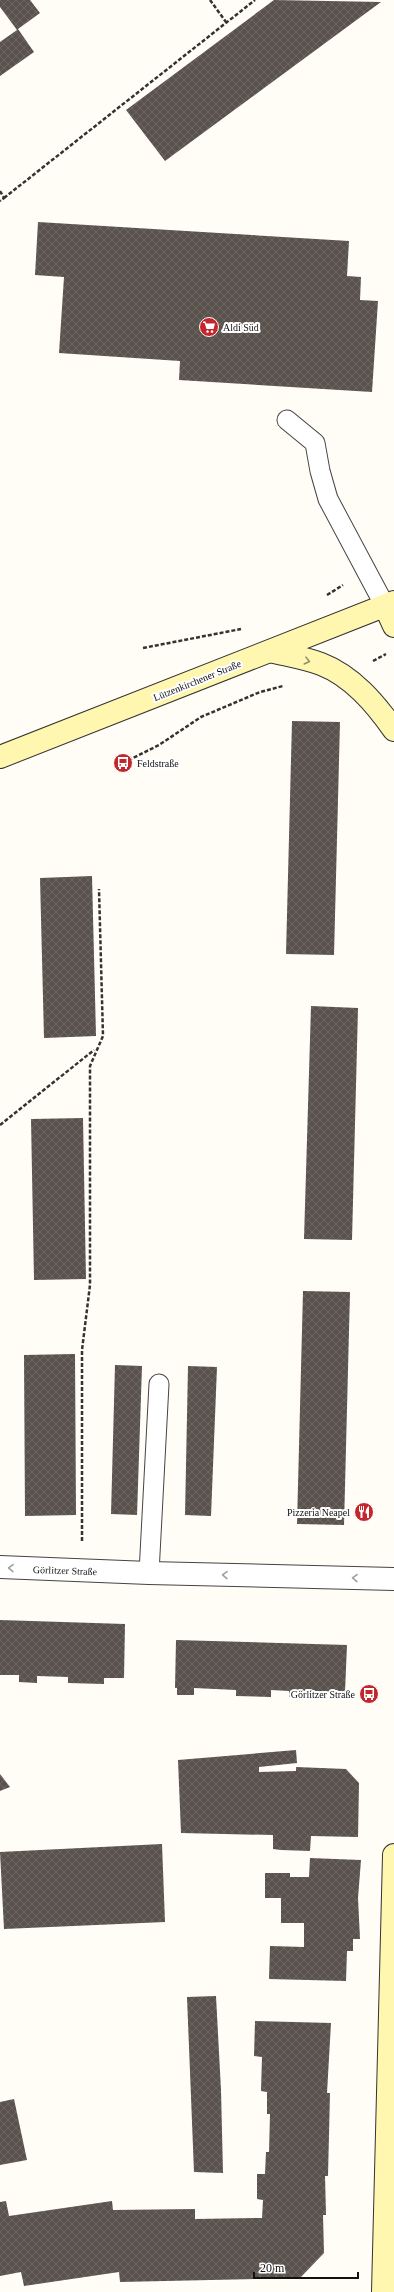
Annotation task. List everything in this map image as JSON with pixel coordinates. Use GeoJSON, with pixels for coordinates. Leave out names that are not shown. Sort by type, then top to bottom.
{"type":"FeatureCollection","features":[{"type":"Feature","properties":{"kind":"main road"},"geometry":{"type":"LineString","coordinates":[[390,604],[394,626]]}},
{"type":"Feature","properties":{"kind":"main road","name":"Lützenkirchener Straße"},"geometry":{"type":"LineString","coordinates":[[0,757],[390,604]]}},
{"type":"Feature","properties":{"kind":"main road"},"geometry":{"type":"LineString","coordinates":[[270,651],[321,664],[353,683],[372,701],[394,730]]}},
{"type":"Feature","properties":{"kind":"main road"},"geometry":{"type":"LineString","coordinates":[[383,2292],[390,2170],[394,1855]]}},
{"type":"Feature","properties":{"kind":"street","name":"Görlitzer Straße"},"geometry":{"type":"LineString","coordinates":[[0,1567],[82,1571],[394,1579]]}},
{"type":"Feature","properties":{"kind":"lane"},"geometry":{"type":"LineString","coordinates":[[287,420],[315,443],[328,499],[390,604]]}},
{"type":"Feature","properties":{"kind":"lane"},"geometry":{"type":"LineString","coordinates":[[149,1573],[159,1384]]}},
{"type":"Feature","properties":{"kind":"path"},"geometry":{"type":"LineString","coordinates":[[210,0],[226,22]]}},
{"type":"Feature","properties":{"kind":"path"},"geometry":{"type":"LineString","coordinates":[[0,200],[255,0]]}},
{"type":"Feature","properties":{"kind":"path"},"geometry":{"type":"LineString","coordinates":[[0,191],[4,198]]}},
{"type":"Feature","properties":{"kind":"path"},"geometry":{"type":"LineString","coordinates":[[143,648],[247,627]]}},
{"type":"Feature","properties":{"kind":"path"},"geometry":{"type":"LineString","coordinates":[[123,763],[159,745],[200,717],[260,692],[286,685]]}},
{"type":"Feature","properties":{"kind":"path"},"geometry":{"type":"LineString","coordinates":[[82,1571],[82,1350],[90,1285],[90,1066],[95,1050],[103,1036],[99,889]]}},
{"type":"Feature","properties":{"kind":"path"},"geometry":{"type":"LineString","coordinates":[[0,1125],[95,1050]]}},
{"type":"Feature","properties":{"kind":"building"},"geometry":{"type":"Polygon","coordinates":[[[0,0],[30,0],[40,13],[18,29],[34,52],[0,76],[0,42],[17,30],[0,7],[0,0]]]}},
{"type":"Feature","properties":{"kind":"building"},"geometry":{"type":"Polygon","coordinates":[[[274,0],[381,2],[165,161],[126,110],[274,0]]]}},
{"type":"Feature","properties":{"kind":"building","name":"Aldi Süd"},"geometry":{"type":"Polygon","coordinates":[[[38,222],[349,241],[347,276],[361,277],[360,300],[378,301],[372,392],[179,380],[180,361],[59,353],[64,277],[35,275],[38,222]]]}},
{"type":"Feature","properties":{"kind":"building"},"geometry":{"type":"Polygon","coordinates":[[[292,721],[340,722],[334,955],[286,954],[292,721]]]}},
{"type":"Feature","properties":{"kind":"building"},"geometry":{"type":"Polygon","coordinates":[[[92,876],[96,1036],[44,1038],[40,878],[92,876]]]}},
{"type":"Feature","properties":{"kind":"building"},"geometry":{"type":"Polygon","coordinates":[[[311,1006],[358,1008],[352,1240],[304,1239],[311,1006]]]}},
{"type":"Feature","properties":{"kind":"building"},"geometry":{"type":"Polygon","coordinates":[[[83,1118],[86,1279],[34,1280],[31,1119],[83,1118]]]}},
{"type":"Feature","properties":{"kind":"building"},"geometry":{"type":"Polygon","coordinates":[[[303,1291],[350,1292],[344,1525],[297,1524],[303,1291]]]}},
{"type":"Feature","properties":{"kind":"building"},"geometry":{"type":"Polygon","coordinates":[[[75,1354],[76,1515],[25,1516],[24,1355],[75,1354]]]}},
{"type":"Feature","properties":{"kind":"building"},"geometry":{"type":"Polygon","coordinates":[[[115,1365],[142,1366],[137,1515],[111,1514],[115,1365]]]}},
{"type":"Feature","properties":{"kind":"building"},"geometry":{"type":"Polygon","coordinates":[[[188,1366],[217,1367],[211,1516],[185,1515],[188,1366]]]}},
{"type":"Feature","properties":{"kind":"building"},"geometry":{"type":"Polygon","coordinates":[[[0,1620],[125,1624],[124,1678],[104,1678],[104,1684],[68,1683],[68,1677],[37,1676],[37,1683],[19,1682],[19,1675],[0,1675],[0,1620]]]}},
{"type":"Feature","properties":{"kind":"building"},"geometry":{"type":"Polygon","coordinates":[[[176,1640],[347,1645],[345,1692],[326,1692],[325,1698],[289,1697],[289,1691],[271,1690],[271,1697],[236,1696],[236,1690],[194,1688],[194,1695],[177,1695],[177,1688],[175,1688],[176,1640]]]}},
{"type":"Feature","properties":{"kind":"building"},"geometry":{"type":"Polygon","coordinates":[[[296,1750],[297,1763],[259,1767],[259,1772],[296,1771],[296,1767],[346,1769],[359,1783],[358,1837],[311,1836],[310,1851],[273,1849],[273,1835],[181,1833],[178,1760],[296,1750]]]}},
{"type":"Feature","properties":{"kind":"building"},"geometry":{"type":"Polygon","coordinates":[[[0,1774],[10,1787],[0,1791],[0,1774]]]}},
{"type":"Feature","properties":{"kind":"building"},"geometry":{"type":"Polygon","coordinates":[[[162,1844],[165,1922],[4,1929],[0,1852],[162,1844]]]}},
{"type":"Feature","properties":{"kind":"building"},"geometry":{"type":"Polygon","coordinates":[[[310,1858],[361,1860],[358,1898],[360,1939],[353,1939],[353,1951],[347,1951],[346,1981],[269,1979],[270,1946],[304,1947],[304,1923],[281,1923],[281,1898],[265,1898],[265,1873],[290,1873],[290,1877],[309,1877],[310,1858]]]}},
{"type":"Feature","properties":{"kind":"building"},"geometry":{"type":"Polygon","coordinates":[[[216,1996],[221,2090],[223,2173],[194,2172],[187,1997],[216,1996]]]}},
{"type":"Feature","properties":{"kind":"building"},"geometry":{"type":"Polygon","coordinates":[[[255,2021],[331,2023],[327,2093],[330,2093],[328,2176],[325,2176],[326,2215],[323,2215],[324,2253],[300,2278],[120,2282],[119,2272],[24,2286],[21,2272],[0,2276],[0,2202],[6,2201],[9,2216],[112,2201],[113,2210],[195,2209],[195,2219],[262,2218],[263,2200],[257,2199],[257,2174],[265,2174],[266,2152],[269,2152],[270,2114],[267,2114],[267,2092],[261,2091],[262,2057],[254,2056],[255,2021]]]}},
{"type":"Feature","properties":{"kind":"building"},"geometry":{"type":"Polygon","coordinates":[[[14,2099],[27,2160],[0,2165],[0,2102],[14,2099]]]}},
{"type":"Feature","properties":{"kind":"place","name":"Aldi Süd"},"geometry":{"type":"Point","coordinates":[209,327]}},
{"type":"Feature","properties":{"kind":"place","name":"Feldstraße"},"geometry":{"type":"Point","coordinates":[123,763]}},
{"type":"Feature","properties":{"kind":"place","name":"Pizzeria Neapel"},"geometry":{"type":"Point","coordinates":[364,1512]}},
{"type":"Feature","properties":{"kind":"place","name":"Görlitzer Straße"},"geometry":{"type":"Point","coordinates":[369,1694]}}]}
